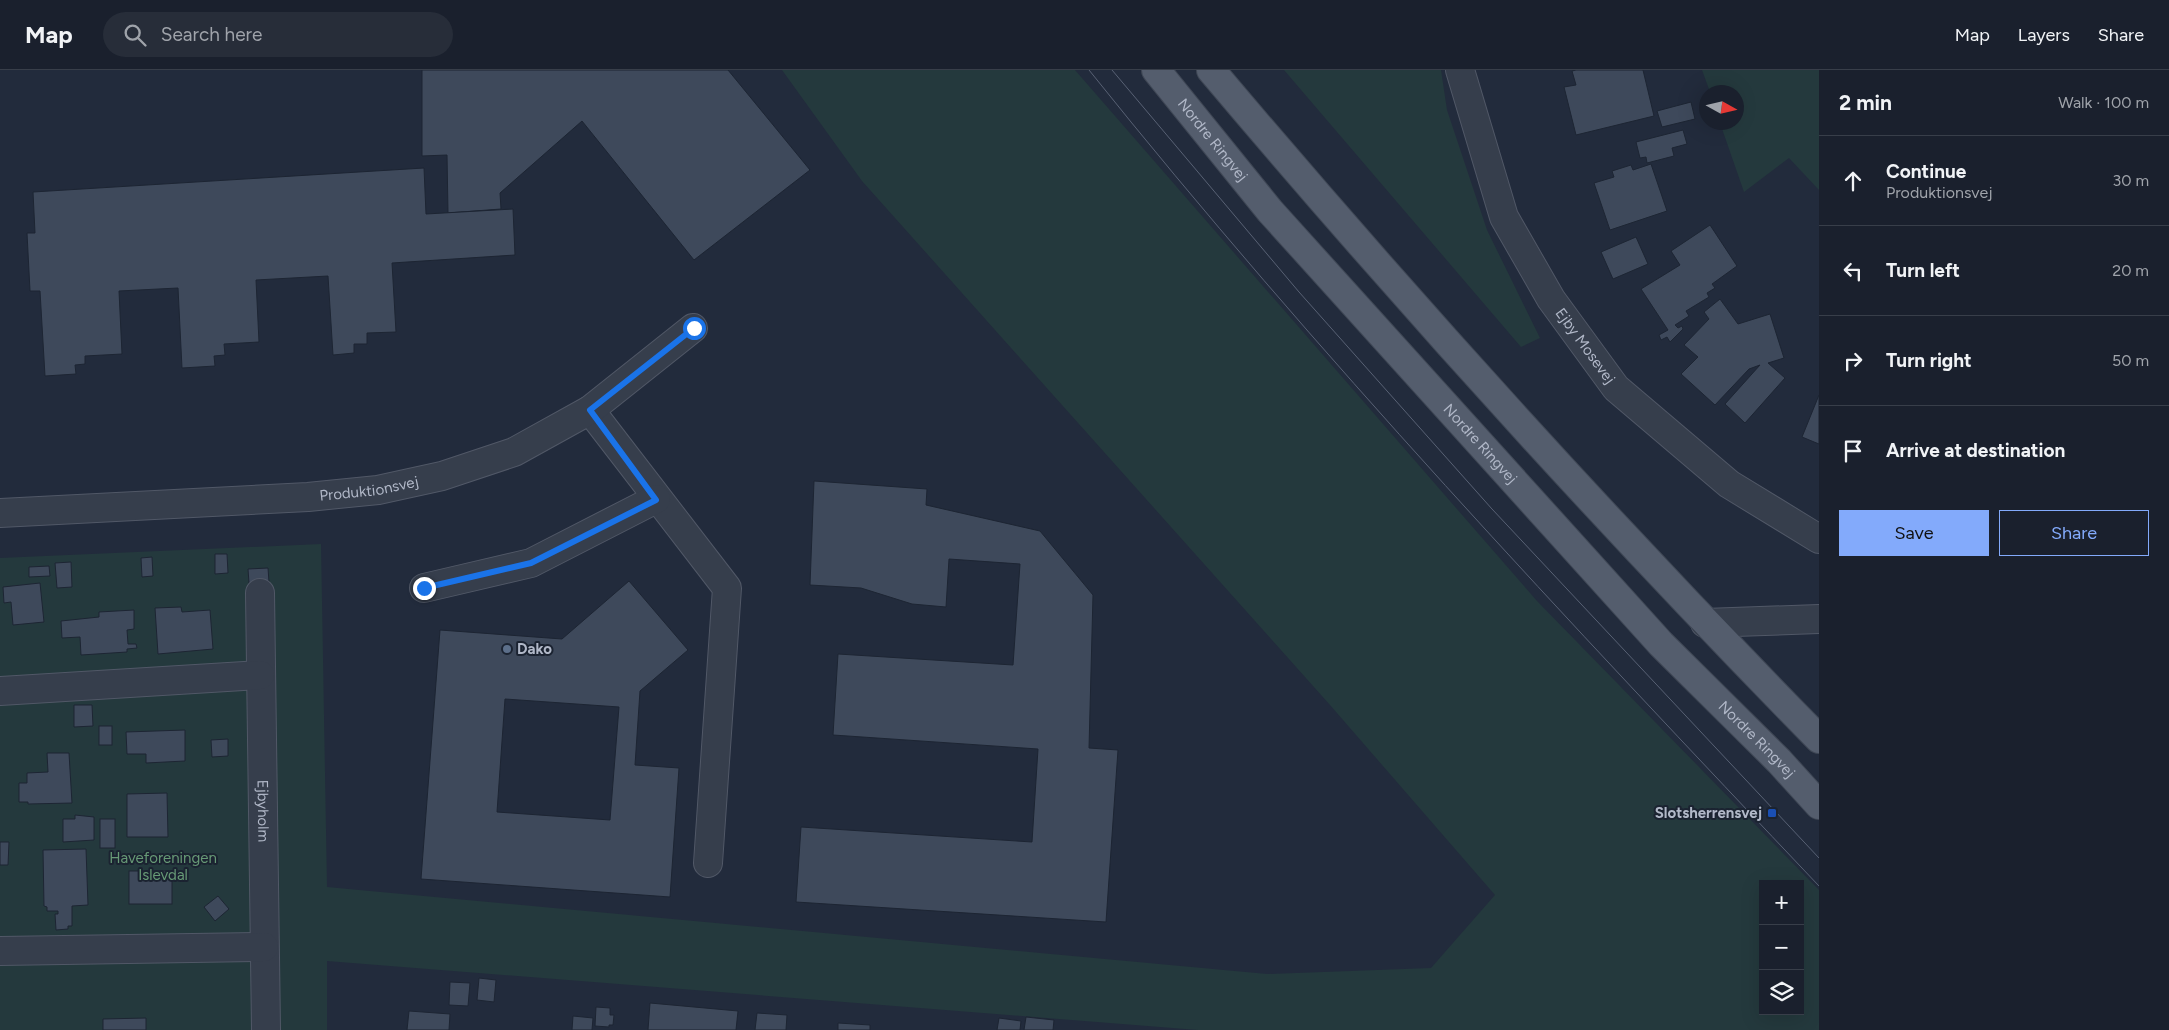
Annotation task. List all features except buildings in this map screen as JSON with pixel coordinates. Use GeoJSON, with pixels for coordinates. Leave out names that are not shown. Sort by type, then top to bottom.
{"type":"FeatureCollection","features":[{"type":"Feature","properties":{"kind":"main road","name":"Nordre Ringvej"},"geometry":{"type":"LineString","coordinates":[[1156,70],[1276,218],[1661,644],[1779,762],[1819,805]]}},
{"type":"Feature","properties":{"kind":"main road"},"geometry":{"type":"LineString","coordinates":[[1211,70],[1307,184],[1500,403],[1705,623],[1819,739]]}},
{"type":"Feature","properties":{"kind":"street","name":"Ejby Mosevej"},"geometry":{"type":"LineString","coordinates":[[1460,70],[1504,217],[1551,298],[1616,388],[1729,484],[1819,540]]}},
{"type":"Feature","properties":{"kind":"street","name":"Produktionsvej"},"geometry":{"type":"LineString","coordinates":[[0,513],[308,497],[378,490],[442,476],[514,452],[590,410],[694,328]]}},
{"type":"Feature","properties":{"kind":"street"},"geometry":{"type":"LineString","coordinates":[[590,410],[656,500],[727,588],[708,863]]}},
{"type":"Feature","properties":{"kind":"street"},"geometry":{"type":"LineString","coordinates":[[424,588],[531,563],[656,500]]}},
{"type":"Feature","properties":{"kind":"street","name":"Ejbyholm"},"geometry":{"type":"LineString","coordinates":[[260,593],[266,1030]]}},
{"type":"Feature","properties":{"kind":"street"},"geometry":{"type":"LineString","coordinates":[[1705,623],[1819,619]]}},
{"type":"Feature","properties":{"kind":"street"},"geometry":{"type":"LineString","coordinates":[[0,690],[260,675]]}},
{"type":"Feature","properties":{"kind":"street"},"geometry":{"type":"LineString","coordinates":[[0,950],[264,947]]}},
{"type":"Feature","properties":{"kind":"green space","name":"Haveforeningen Islevdal"},"geometry":{"type":"Polygon","coordinates":[[[782,70],[1075,70],[1537,601],[1819,890],[1819,1030],[1198,1030],[327,961],[327,1030],[0,1030],[0,558],[321,544],[327,887],[1267,974],[1431,968],[1495,895],[1330,705],[862,181],[782,70]]]}},
{"type":"Feature","properties":{"kind":"green space"},"geometry":{"type":"Polygon","coordinates":[[[1284,70],[1441,70],[1447,110],[1487,230],[1540,338],[1521,347],[1284,70]]]}},
{"type":"Feature","properties":{"kind":"green space"},"geometry":{"type":"Polygon","coordinates":[[[1702,70],[1819,70],[1819,190],[1789,158],[1744,192],[1722,130],[1744,130],[1744,85],[1707,85],[1702,70]]]}},
{"type":"Feature","properties":{"kind":"tram line"},"geometry":{"type":"LineString","coordinates":[[1089,70],[1264,280],[1445,486],[1819,886]]}},
{"type":"Feature","properties":{"kind":"tram line"},"geometry":{"type":"LineString","coordinates":[[1112,70],[1299,292],[1492,509],[1819,858]]}},
{"type":"Feature","properties":{"kind":"place","name":"Dako"},"geometry":{"type":"Point","coordinates":[507,649]}},
{"type":"Feature","properties":{"kind":"place","name":"Slotsherrensvej"},"geometry":{"type":"Point","coordinates":[1772,813]}},
{"type":"Feature","properties":{"kind":"route"},"geometry":{"type":"LineString","coordinates":[[424,588],[531,563],[656,500],[590,410],[694,328]]}}]}
